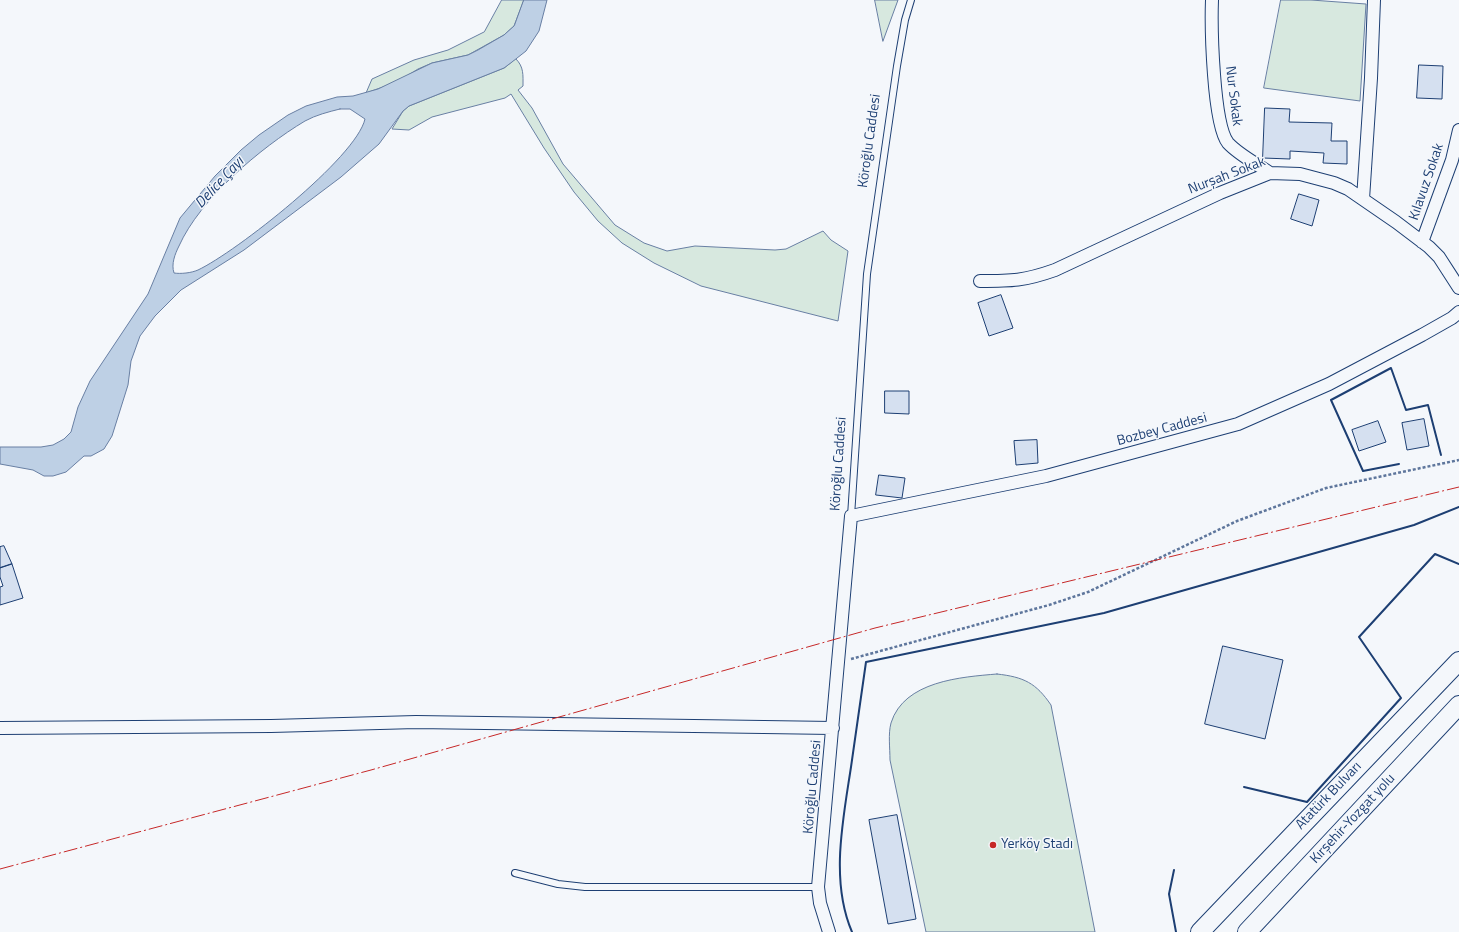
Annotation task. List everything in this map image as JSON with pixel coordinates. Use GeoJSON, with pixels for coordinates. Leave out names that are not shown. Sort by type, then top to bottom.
{"type":"FeatureCollection","features":[{"type":"Feature","properties":{"kind":"main road","name":"Atatürk Bulvarı"},"geometry":{"type":"LineString","coordinates":[[1200,932],[1459,661]]}},
{"type":"Feature","properties":{"kind":"main road","name":"Kırşehir-Yozgat yolu"},"geometry":{"type":"LineString","coordinates":[[1247,932],[1459,705]]}},
{"type":"Feature","properties":{"kind":"street","name":"Nur Sokak"},"geometry":{"type":"LineString","coordinates":[[1212,0],[1215,89],[1218,119],[1222,134],[1234,149],[1270,173]]}},
{"type":"Feature","properties":{"kind":"street"},"geometry":{"type":"LineString","coordinates":[[1363,199],[1372,78],[1374,0]]}},
{"type":"Feature","properties":{"kind":"street","name":"Kılavuz Sokak"},"geometry":{"type":"LineString","coordinates":[[1422,242],[1452,160],[1459,130]]}},
{"type":"Feature","properties":{"kind":"street","name":"Nurşah Sokak"},"geometry":{"type":"LineString","coordinates":[[980,281],[1015,282],[1033,278],[1061,267],[1220,193],[1270,173],[1300,174],[1321,179],[1348,189],[1422,242],[1439,257],[1459,288]]}},
{"type":"Feature","properties":{"kind":"street","name":"Bozbey Caddesi"},"geometry":{"type":"LineString","coordinates":[[851,516],[1046,476],[1238,424],[1329,384],[1422,335],[1452,318],[1459,312]]}},
{"type":"Feature","properties":{"kind":"street","name":"Köroğlu Caddesi"},"geometry":{"type":"LineString","coordinates":[[829,932],[820,903],[818,887],[851,516]]}},
{"type":"Feature","properties":{"kind":"street"},"geometry":{"type":"LineString","coordinates":[[0,728],[271,726],[416,722],[833,728]]}},
{"type":"Feature","properties":{"kind":"lane","name":"Köroğlu Caddesi"},"geometry":{"type":"LineString","coordinates":[[851,516],[867,274],[896,66],[905,20],[911,0]]}},
{"type":"Feature","properties":{"kind":"lane"},"geometry":{"type":"LineString","coordinates":[[515,873],[558,884],[586,887],[818,887]]}},
{"type":"Feature","properties":{"kind":"path"},"geometry":{"type":"LineString","coordinates":[[838,663],[1049,605],[1088,592],[1237,521],[1326,488],[1459,460]]}},
{"type":"Feature","properties":{"kind":"shaded area"},"geometry":{"type":"Polygon","coordinates":[[[502,0],[524,0],[514,26],[504,35],[468,55],[432,63],[418,69],[397,82],[366,93],[372,79],[414,60],[448,50],[484,32],[502,0]]]}},
{"type":"Feature","properties":{"kind":"shaded area"},"geometry":{"type":"Polygon","coordinates":[[[875,0],[898,0],[883,41],[875,0]]]}},
{"type":"Feature","properties":{"kind":"shaded area"},"geometry":{"type":"Polygon","coordinates":[[[1281,0],[1311,0],[1366,4],[1360,101],[1264,88],[1281,0]]]}},
{"type":"Feature","properties":{"kind":"shaded area"},"geometry":{"type":"Polygon","coordinates":[[[516,59],[522,68],[523,75],[523,86],[518,90],[532,108],[563,164],[615,225],[644,243],[667,251],[695,246],[775,250],[786,249],[823,231],[831,240],[848,251],[838,321],[701,286],[654,263],[622,243],[598,221],[574,192],[544,148],[511,94],[505,98],[432,117],[409,130],[392,129],[403,111],[409,106],[504,68],[516,59]]]}},
{"type":"Feature","properties":{"kind":"shaded area","name":"Yerköy Stadı"},"geometry":{"type":"Polygon","coordinates":[[[997,674],[1015,677],[1028,682],[1040,691],[1051,705],[1095,932],[926,932],[890,760],[889,736],[891,723],[898,709],[908,698],[921,690],[935,684],[951,680],[997,674]]]}},
{"type":"Feature","properties":{"kind":"water","name":"Delice Çayı"},"geometry":{"type":"Polygon","coordinates":[[[524,0],[547,0],[539,31],[526,51],[504,68],[409,106],[403,111],[379,144],[341,177],[244,250],[181,290],[155,316],[140,336],[131,361],[128,385],[112,436],[104,449],[91,456],[84,456],[66,472],[53,476],[44,476],[33,470],[0,464],[0,447],[41,447],[53,445],[64,439],[71,432],[78,407],[90,381],[148,294],[180,218],[215,176],[241,150],[259,135],[288,115],[306,106],[337,97],[353,96],[378,89],[432,63],[468,55],[504,35],[514,26],[524,0]],[[350,109],[331,111],[305,121],[269,145],[233,176],[201,210],[189,228],[175,256],[173,263],[174,273],[195,271],[216,260],[265,225],[318,179],[340,157],[357,136],[365,119],[350,109]]]}},
{"type":"Feature","properties":{"kind":"building"},"geometry":{"type":"Polygon","coordinates":[[[1419,65],[1443,66],[1442,99],[1417,98],[1419,65]]]}},
{"type":"Feature","properties":{"kind":"building"},"geometry":{"type":"Polygon","coordinates":[[[1265,108],[1290,109],[1289,122],[1332,123],[1331,141],[1347,141],[1347,164],[1323,163],[1324,153],[1290,151],[1290,159],[1263,158],[1265,108]]]}},
{"type":"Feature","properties":{"kind":"building"},"geometry":{"type":"Polygon","coordinates":[[[1299,194],[1319,200],[1312,226],[1291,219],[1299,194]]]}},
{"type":"Feature","properties":{"kind":"building"},"geometry":{"type":"Polygon","coordinates":[[[1001,295],[1013,328],[989,336],[978,303],[1001,295]]]}},
{"type":"Feature","properties":{"kind":"building"},"geometry":{"type":"Polygon","coordinates":[[[885,391],[909,391],[909,414],[885,413],[885,391]]]}},
{"type":"Feature","properties":{"kind":"building"},"geometry":{"type":"Polygon","coordinates":[[[1424,419],[1429,446],[1407,450],[1402,423],[1424,419]]]}},
{"type":"Feature","properties":{"kind":"building"},"geometry":{"type":"Polygon","coordinates":[[[1378,421],[1386,442],[1359,451],[1352,430],[1378,421]]]}},
{"type":"Feature","properties":{"kind":"building"},"geometry":{"type":"Polygon","coordinates":[[[1037,440],[1038,463],[1016,465],[1014,441],[1037,440]]]}},
{"type":"Feature","properties":{"kind":"building"},"geometry":{"type":"Polygon","coordinates":[[[879,475],[905,478],[902,498],[876,495],[879,475]]]}},
{"type":"Feature","properties":{"kind":"building"},"geometry":{"type":"Polygon","coordinates":[[[4,546],[12,564],[0,568],[0,547],[4,546]]]}},
{"type":"Feature","properties":{"kind":"building"},"geometry":{"type":"Polygon","coordinates":[[[12,564],[23,598],[0,605],[0,587],[3,586],[0,577],[0,568],[12,564]]]}},
{"type":"Feature","properties":{"kind":"building"},"geometry":{"type":"Polygon","coordinates":[[[1223,646],[1283,660],[1265,739],[1205,724],[1223,646]]]}},
{"type":"Feature","properties":{"kind":"building"},"geometry":{"type":"Polygon","coordinates":[[[897,815],[916,919],[888,924],[869,820],[897,815]]]}},
{"type":"Feature","properties":{"kind":"wall"},"geometry":{"type":"LineString","coordinates":[[1399,464],[1363,471],[1331,400],[1391,368],[1406,410],[1428,405],[1441,455]]}},
{"type":"Feature","properties":{"kind":"wall"},"geometry":{"type":"LineString","coordinates":[[852,932],[845,912],[841,892],[840,850],[866,662],[1104,613],[1414,525],[1459,507]]}},
{"type":"Feature","properties":{"kind":"wall"},"geometry":{"type":"LineString","coordinates":[[1244,787],[1307,802],[1401,698],[1359,637],[1435,554],[1459,564]]}},
{"type":"Feature","properties":{"kind":"wall"},"geometry":{"type":"LineString","coordinates":[[1174,870],[1169,894],[1176,932]]}},
{"type":"Feature","properties":{"kind":"power"},"geometry":{"type":"LineString","coordinates":[[0,869],[371,770],[875,628],[1459,487]]}},
{"type":"Feature","properties":{"kind":"place","name":"Yerköy Stadı"},"geometry":{"type":"Point","coordinates":[993,845]}}]}
